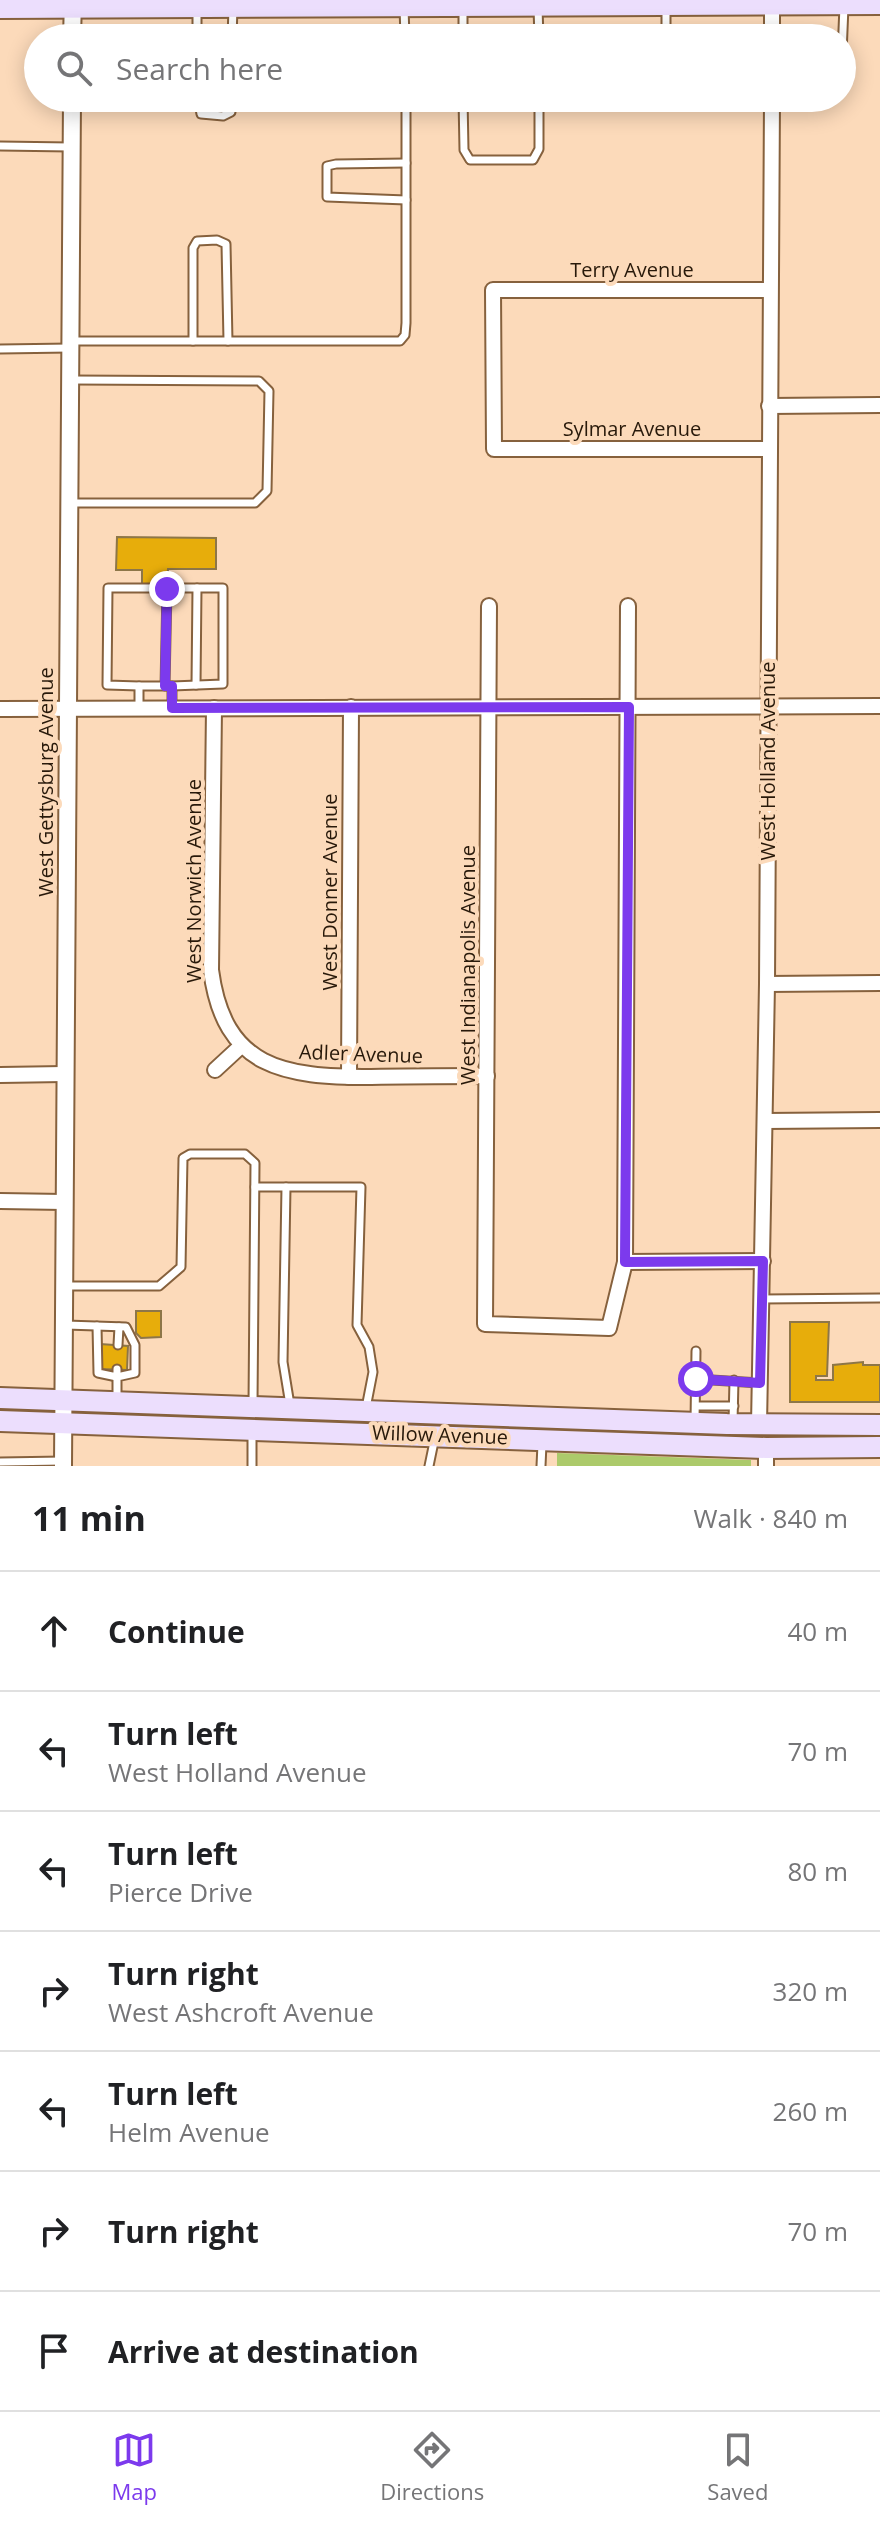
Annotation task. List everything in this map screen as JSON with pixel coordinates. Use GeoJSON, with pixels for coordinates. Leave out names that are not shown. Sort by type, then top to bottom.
{"type":"FeatureCollection","features":[{"type":"Feature","properties":{"kind":"main road"},"geometry":{"type":"LineString","coordinates":[[0,8],[111,3],[880,4]]}},
{"type":"Feature","properties":{"kind":"main road","name":"Willow Avenue"},"geometry":{"type":"LineString","coordinates":[[0,1398],[540,1417],[733,1415],[759,1425],[870,1425]]}},
{"type":"Feature","properties":{"kind":"main road"},"geometry":{"type":"LineString","coordinates":[[252,1428],[268,1417],[336,1418],[365,1410]]}},
{"type":"Feature","properties":{"kind":"main road"},"geometry":{"type":"LineString","coordinates":[[339,1432],[349,1421],[405,1423],[419,1412]]}},
{"type":"Feature","properties":{"kind":"main road"},"geometry":{"type":"LineString","coordinates":[[436,1435],[444,1426],[518,1426],[540,1417]]}},
{"type":"Feature","properties":{"kind":"main road","name":"Willow Avenue"},"geometry":{"type":"LineString","coordinates":[[0,1421],[633,1442],[766,1457],[880,1447]]}},
{"type":"Feature","properties":{"kind":"main road"},"geometry":{"type":"LineString","coordinates":[[633,1442],[666,1435],[751,1437],[757,1434],[759,1425]]}},
{"type":"Feature","properties":{"kind":"main road"},"geometry":{"type":"LineString","coordinates":[[766,1457],[771,1438],[851,1435],[870,1425]]}},
{"type":"Feature","properties":{"kind":"street"},"geometry":{"type":"LineString","coordinates":[[772,2],[772,24]]}},
{"type":"Feature","properties":{"kind":"street"},"geometry":{"type":"LineString","coordinates":[[72,24],[73,4]]}},
{"type":"Feature","properties":{"kind":"street","name":"West Gettysburg Avenue"},"geometry":{"type":"LineString","coordinates":[[63,1464],[72,112]]}},
{"type":"Feature","properties":{"kind":"street","name":"West Holland Avenue"},"geometry":{"type":"LineString","coordinates":[[759,1425],[767,984],[772,112]]}},
{"type":"Feature","properties":{"kind":"street","name":"Terry Avenue"},"geometry":{"type":"LineString","coordinates":[[494,449],[493,290],[770,290]]}},
{"type":"Feature","properties":{"kind":"street"},"geometry":{"type":"LineString","coordinates":[[769,406],[880,405]]}},
{"type":"Feature","properties":{"kind":"street","name":"Sylmar Avenue"},"geometry":{"type":"LineString","coordinates":[[494,449],[770,449]]}},
{"type":"Feature","properties":{"kind":"street","name":"West Indianapolis Avenue"},"geometry":{"type":"LineString","coordinates":[[489,606],[485,1324],[609,1328],[625,1262]]}},
{"type":"Feature","properties":{"kind":"street"},"geometry":{"type":"LineString","coordinates":[[628,606],[625,1262],[763,1261]]}},
{"type":"Feature","properties":{"kind":"street"},"geometry":{"type":"LineString","coordinates":[[0,709],[880,706]]}},
{"type":"Feature","properties":{"kind":"street","name":"West Donner Avenue"},"geometry":{"type":"LineString","coordinates":[[349,1077],[351,707]]}},
{"type":"Feature","properties":{"kind":"street","name":"West Norwich Avenue"},"geometry":{"type":"LineString","coordinates":[[214,708],[211,970],[215,999],[226,1026],[241,1046]]}},
{"type":"Feature","properties":{"kind":"street"},"geometry":{"type":"LineString","coordinates":[[767,984],[880,983]]}},
{"type":"Feature","properties":{"kind":"street"},"geometry":{"type":"LineString","coordinates":[[215,1070],[241,1046]]}},
{"type":"Feature","properties":{"kind":"street","name":"Adler Avenue"},"geometry":{"type":"LineString","coordinates":[[241,1046],[260,1060],[289,1072],[349,1077],[487,1076]]}},
{"type":"Feature","properties":{"kind":"street"},"geometry":{"type":"LineString","coordinates":[[0,1075],[64,1074]]}},
{"type":"Feature","properties":{"kind":"street"},"geometry":{"type":"LineString","coordinates":[[765,1121],[880,1120]]}},
{"type":"Feature","properties":{"kind":"street"},"geometry":{"type":"LineString","coordinates":[[0,1201],[64,1202]]}},
{"type":"Feature","properties":{"kind":"lane"},"geometry":{"type":"LineString","coordinates":[[399,3],[403,24]]}},
{"type":"Feature","properties":{"kind":"lane"},"geometry":{"type":"LineString","coordinates":[[467,24],[473,3]]}},
{"type":"Feature","properties":{"kind":"lane"},"geometry":{"type":"LineString","coordinates":[[846,24],[849,3]]}},
{"type":"Feature","properties":{"kind":"lane"},"geometry":{"type":"LineString","coordinates":[[236,24],[241,4]]}},
{"type":"Feature","properties":{"kind":"lane"},"geometry":{"type":"LineString","coordinates":[[538,4],[539,24]]}},
{"type":"Feature","properties":{"kind":"lane"},"geometry":{"type":"LineString","coordinates":[[666,4],[666,24]]}},
{"type":"Feature","properties":{"kind":"lane"},"geometry":{"type":"LineString","coordinates":[[201,112],[223,116],[231,112]]}},
{"type":"Feature","properties":{"kind":"lane"},"geometry":{"type":"LineString","coordinates":[[0,349],[193,341],[400,341],[405,335],[406,323],[406,112]]}},
{"type":"Feature","properties":{"kind":"lane"},"geometry":{"type":"LineString","coordinates":[[463,112],[464,150],[470,160],[533,160],[539,149],[539,112]]}},
{"type":"Feature","properties":{"kind":"lane"},"geometry":{"type":"LineString","coordinates":[[0,146],[71,147]]}},
{"type":"Feature","properties":{"kind":"lane"},"geometry":{"type":"LineString","coordinates":[[406,163],[336,164],[327,166],[325,175],[327,197],[406,200]]}},
{"type":"Feature","properties":{"kind":"lane"},"geometry":{"type":"LineString","coordinates":[[193,341],[193,248],[197,241],[217,240],[226,244],[228,341]]}},
{"type":"Feature","properties":{"kind":"lane"},"geometry":{"type":"LineString","coordinates":[[69,503],[255,503],[267,491],[269,391],[259,381],[70,380]]}},
{"type":"Feature","properties":{"kind":"lane"},"geometry":{"type":"LineString","coordinates":[[108,588],[197,588],[223,588],[223,684],[107,685],[108,588]]}},
{"type":"Feature","properties":{"kind":"lane"},"geometry":{"type":"LineString","coordinates":[[196,685],[197,588]]}},
{"type":"Feature","properties":{"kind":"lane"},"geometry":{"type":"LineString","coordinates":[[167,589],[172,708]]}},
{"type":"Feature","properties":{"kind":"lane"},"geometry":{"type":"LineString","coordinates":[[139,686],[139,708]]}},
{"type":"Feature","properties":{"kind":"lane"},"geometry":{"type":"LineString","coordinates":[[63,1286],[159,1286],[171,1280],[181,1267],[183,1158],[190,1154],[245,1154],[255,1163],[253,1406]]}},
{"type":"Feature","properties":{"kind":"lane"},"geometry":{"type":"LineString","coordinates":[[255,1187],[361,1187],[357,1325],[369,1347],[373,1372],[365,1410]]}},
{"type":"Feature","properties":{"kind":"lane"},"geometry":{"type":"LineString","coordinates":[[286,1187],[283,1362],[284,1385],[290,1407]]}},
{"type":"Feature","properties":{"kind":"lane"},"geometry":{"type":"LineString","coordinates":[[762,1299],[880,1298]]}},
{"type":"Feature","properties":{"kind":"lane"},"geometry":{"type":"LineString","coordinates":[[63,1325],[97,1326],[119,1327],[126,1327],[135,1345],[135,1373],[98,1373],[97,1326]]}},
{"type":"Feature","properties":{"kind":"lane"},"geometry":{"type":"LineString","coordinates":[[118,1345],[119,1327]]}},
{"type":"Feature","properties":{"kind":"lane"},"geometry":{"type":"LineString","coordinates":[[695,1414],[696,1351]]}},
{"type":"Feature","properties":{"kind":"lane"},"geometry":{"type":"LineString","coordinates":[[117,1373],[117,1400]]}},
{"type":"Feature","properties":{"kind":"lane"},"geometry":{"type":"LineString","coordinates":[[696,1379],[760,1383]]}},
{"type":"Feature","properties":{"kind":"lane"},"geometry":{"type":"LineString","coordinates":[[733,1415],[734,1380]]}},
{"type":"Feature","properties":{"kind":"lane"},"geometry":{"type":"LineString","coordinates":[[252,1428],[252,1466]]}},
{"type":"Feature","properties":{"kind":"lane"},"geometry":{"type":"LineString","coordinates":[[429,1466],[436,1435]]}},
{"type":"Feature","properties":{"kind":"lane"},"geometry":{"type":"LineString","coordinates":[[541,1466],[542,1439]]}},
{"type":"Feature","properties":{"kind":"lane"},"geometry":{"type":"LineString","coordinates":[[0,1462],[63,1464]]}},
{"type":"Feature","properties":{"kind":"green space"},"geometry":{"type":"Polygon","coordinates":[[[557,1453],[751,1460],[751,1466],[557,1466],[557,1453]]]}},
{"type":"Feature","properties":{"kind":"building"},"geometry":{"type":"Polygon","coordinates":[[[117,537],[216,538],[216,569],[168,569],[167,584],[142,584],[142,570],[116,570],[117,537]]]}},
{"type":"Feature","properties":{"kind":"building"},"geometry":{"type":"Polygon","coordinates":[[[136,1311],[161,1311],[161,1337],[141,1338],[136,1333],[136,1311]]]}},
{"type":"Feature","properties":{"kind":"building"},"geometry":{"type":"Polygon","coordinates":[[[790,1322],[829,1322],[827,1376],[816,1376],[816,1380],[833,1380],[833,1365],[863,1362],[863,1365],[880,1365],[880,1402],[790,1402],[790,1322]]]}},
{"type":"Feature","properties":{"kind":"building"},"geometry":{"type":"Polygon","coordinates":[[[100,1344],[128,1346],[127,1370],[99,1369],[100,1344]]]}},
{"type":"Feature","properties":{"kind":"route"},"geometry":{"type":"LineString","coordinates":[[167,589],[165,686],[172,686],[172,708],[629,707],[625,1262],[763,1261],[760,1383],[696,1379]]}}]}
